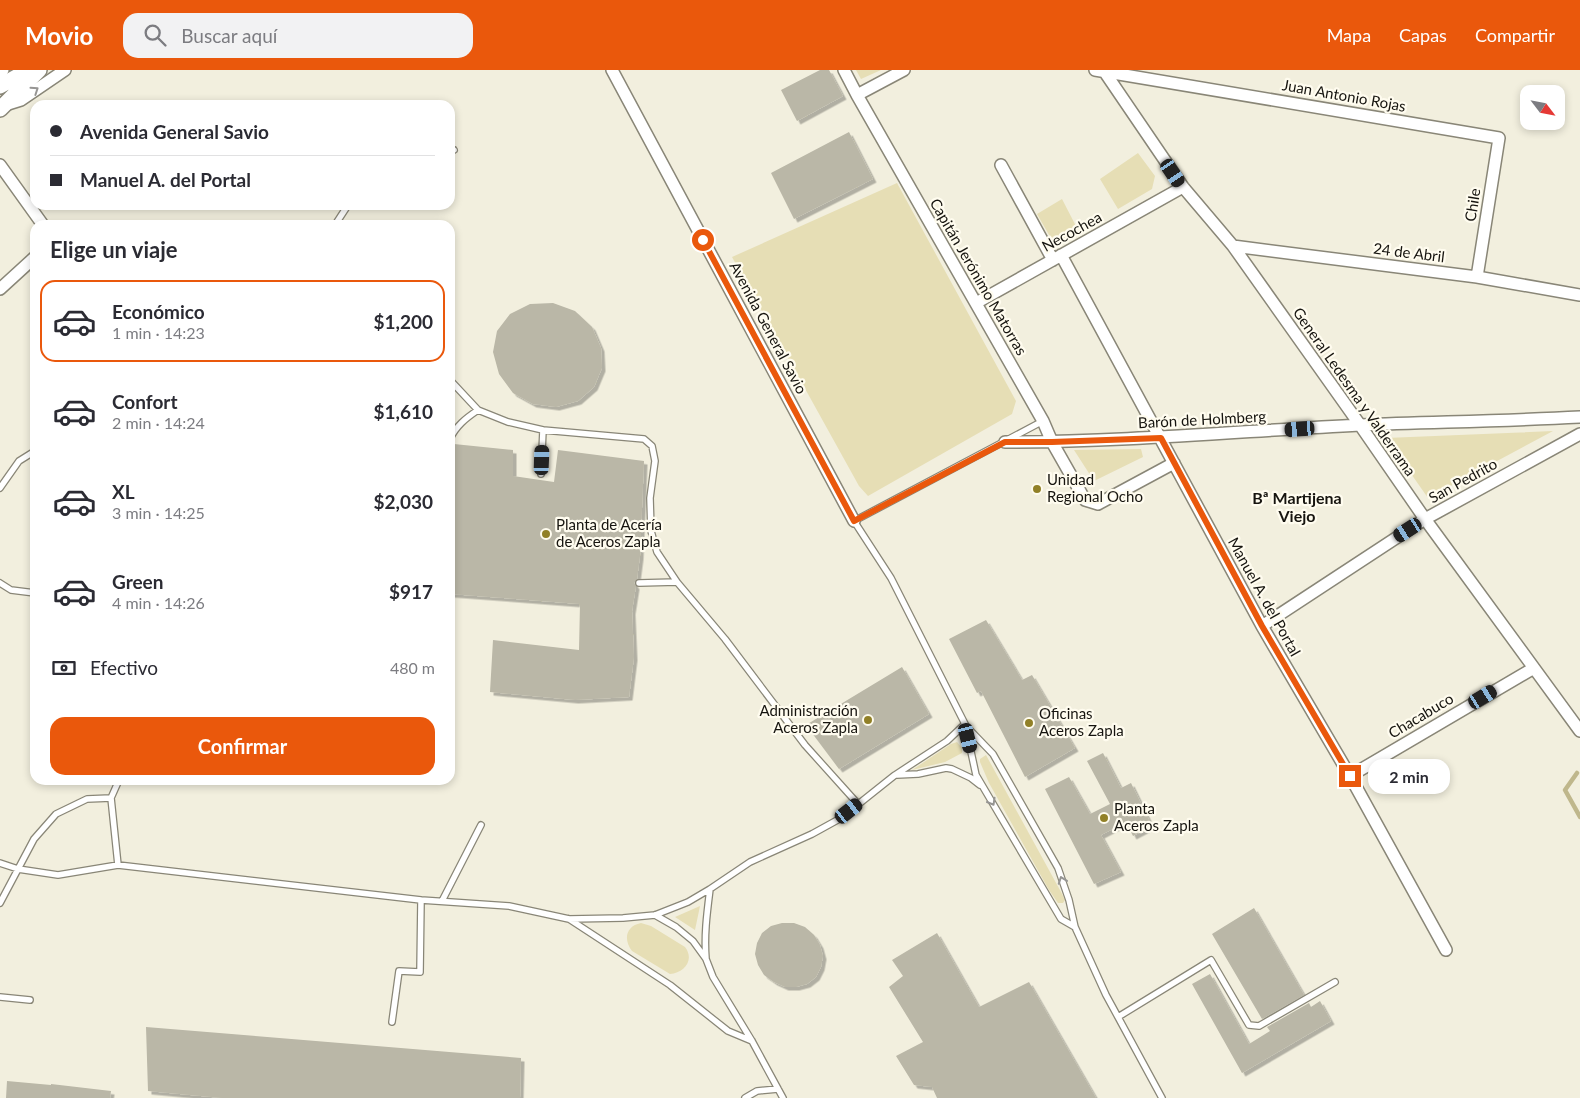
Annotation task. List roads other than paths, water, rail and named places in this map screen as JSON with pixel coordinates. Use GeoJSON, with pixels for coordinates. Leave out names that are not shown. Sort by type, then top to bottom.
{"type":"FeatureCollection","features":[{"type":"Feature","properties":{"kind":"street"},"geometry":{"type":"LineString","coordinates":[[0,74],[3,70]]}},
{"type":"Feature","properties":{"kind":"street"},"geometry":{"type":"LineString","coordinates":[[0,86],[29,70]]}},
{"type":"Feature","properties":{"kind":"street"},"geometry":{"type":"LineString","coordinates":[[2,107],[40,70]]}},
{"type":"Feature","properties":{"kind":"street"},"geometry":{"type":"LineString","coordinates":[[2,107],[22,100],[65,70]]}},
{"type":"Feature","properties":{"kind":"street","name":"Avenida General Savio"},"geometry":{"type":"LineString","coordinates":[[612,70],[854,521]]}},
{"type":"Feature","properties":{"kind":"street","name":"Capitán Jerónimo Matorras"},"geometry":{"type":"LineString","coordinates":[[844,70],[1043,421],[1052,442],[1085,500],[1098,504],[1174,463]]}},
{"type":"Feature","properties":{"kind":"street"},"geometry":{"type":"LineString","coordinates":[[857,95],[904,70]]}},
{"type":"Feature","properties":{"kind":"street","name":"Juan Antonio Rojas"},"geometry":{"type":"LineString","coordinates":[[1100,71],[1499,138]]}},
{"type":"Feature","properties":{"kind":"street","name":"General Ledesma y Valderrama"},"geometry":{"type":"LineString","coordinates":[[1100,71],[1183,187],[1233,246],[1425,519],[1580,731]]}},
{"type":"Feature","properties":{"kind":"street","name":"Chile"},"geometry":{"type":"LineString","coordinates":[[1477,277],[1499,138]]}},
{"type":"Feature","properties":{"kind":"street"},"geometry":{"type":"LineString","coordinates":[[0,165],[30,207]]}},
{"type":"Feature","properties":{"kind":"street","name":"Manuel A. del Portal"},"geometry":{"type":"LineString","coordinates":[[1000,165],[1057,258],[1161,438],[1262,626],[1350,776],[1446,950]]}},
{"type":"Feature","properties":{"kind":"street","name":"Necochea"},"geometry":{"type":"LineString","coordinates":[[976,303],[1183,187]]}},
{"type":"Feature","properties":{"kind":"street","name":"24 de Abril"},"geometry":{"type":"LineString","coordinates":[[1233,246],[1477,277],[1580,295]]}},
{"type":"Feature","properties":{"kind":"street"},"geometry":{"type":"LineString","coordinates":[[0,289],[30,262]]}},
{"type":"Feature","properties":{"kind":"street","name":"Barón de Holmberg"},"geometry":{"type":"LineString","coordinates":[[1005,442],[1161,438],[1360,426],[1580,417]]}},
{"type":"Feature","properties":{"kind":"street","name":"San Pedrito"},"geometry":{"type":"LineString","coordinates":[[1262,626],[1425,519],[1580,434]]}},
{"type":"Feature","properties":{"kind":"street","name":"Chacabuco"},"geometry":{"type":"LineString","coordinates":[[1350,776],[1534,668]]}},
{"type":"Feature","properties":{"kind":"lane"},"geometry":{"type":"LineString","coordinates":[[455,385],[478,410],[508,422],[543,430],[644,439],[652,446],[655,461],[650,498],[651,531],[657,552],[677,582],[725,639],[805,745],[858,804]]}},
{"type":"Feature","properties":{"kind":"lane"},"geometry":{"type":"LineString","coordinates":[[455,430],[465,419],[478,410]]}},
{"type":"Feature","properties":{"kind":"lane"},"geometry":{"type":"LineString","coordinates":[[1043,421],[854,521],[891,578],[965,724],[972,764],[976,774],[1061,919],[1075,927]]}},
{"type":"Feature","properties":{"kind":"lane"},"geometry":{"type":"LineString","coordinates":[[541,474],[543,430]]}},
{"type":"Feature","properties":{"kind":"lane"},"geometry":{"type":"LineString","coordinates":[[0,488],[19,461],[30,454]]}},
{"type":"Feature","properties":{"kind":"lane"},"geometry":{"type":"LineString","coordinates":[[640,583],[677,582]]}},
{"type":"Feature","properties":{"kind":"lane"},"geometry":{"type":"LineString","coordinates":[[0,583],[11,590],[30,592]]}},
{"type":"Feature","properties":{"kind":"lane"},"geometry":{"type":"LineString","coordinates":[[0,863],[18,869],[58,875],[118,865],[421,900],[509,906],[569,920],[655,915],[688,902],[710,890],[750,862],[812,834],[840,818],[895,775],[947,741],[965,724]]}},
{"type":"Feature","properties":{"kind":"lane"},"geometry":{"type":"LineString","coordinates":[[965,724],[993,754],[1058,868],[1069,900],[1075,927],[1106,995],[1162,1098]]}},
{"type":"Feature","properties":{"kind":"lane"},"geometry":{"type":"LineString","coordinates":[[895,775],[918,774],[946,768],[971,778],[984,788]]}},
{"type":"Feature","properties":{"kind":"lane"},"geometry":{"type":"LineString","coordinates":[[117,785],[111,798],[118,865]]}},
{"type":"Feature","properties":{"kind":"lane"},"geometry":{"type":"LineString","coordinates":[[0,903],[34,839],[56,814],[86,799],[111,798]]}},
{"type":"Feature","properties":{"kind":"lane"},"geometry":{"type":"LineString","coordinates":[[442,901],[481,826]]}},
{"type":"Feature","properties":{"kind":"lane"},"geometry":{"type":"LineString","coordinates":[[706,959],[704,940],[710,890]]}},
{"type":"Feature","properties":{"kind":"lane"},"geometry":{"type":"LineString","coordinates":[[392,1022],[399,971],[420,972],[421,900]]}},
{"type":"Feature","properties":{"kind":"lane"},"geometry":{"type":"LineString","coordinates":[[655,915],[676,926],[694,940],[706,959],[713,977],[752,1041],[783,1098]]}},
{"type":"Feature","properties":{"kind":"lane"},"geometry":{"type":"LineString","coordinates":[[569,920],[670,985],[728,1032],[752,1041]]}},
{"type":"Feature","properties":{"kind":"lane"},"geometry":{"type":"LineString","coordinates":[[1118,1017],[1211,960],[1249,1025],[1259,1026],[1335,982]]}},
{"type":"Feature","properties":{"kind":"lane"},"geometry":{"type":"LineString","coordinates":[[0,997],[30,1000]]}},
{"type":"Feature","properties":{"kind":"lane"},"geometry":{"type":"LineString","coordinates":[[745,1098],[758,1091],[778,1089]]}},
{"type":"Feature","properties":{"kind":"waterway"},"geometry":{"type":"LineString","coordinates":[[1577,773],[1565,790],[1580,817]]}},
{"type":"Feature","properties":{"kind":"place","name":"Unidad Regional Ocho"},"geometry":{"type":"Point","coordinates":[1037,489]}},
{"type":"Feature","properties":{"kind":"place","name":"Planta de Acería de Aceros Zapla"},"geometry":{"type":"Point","coordinates":[546,534]}},
{"type":"Feature","properties":{"kind":"place","name":"Administración Aceros Zapla"},"geometry":{"type":"Point","coordinates":[868,720]}},
{"type":"Feature","properties":{"kind":"place","name":"Oficinas Aceros Zapla"},"geometry":{"type":"Point","coordinates":[1029,723]}},
{"type":"Feature","properties":{"kind":"place","name":"Planta Aceros Zapla"},"geometry":{"type":"Point","coordinates":[1104,818]}},
{"type":"Feature","properties":{"kind":"district","name":"Bª Martijena Viejo"},"geometry":{"type":"Point","coordinates":[1297,507]}}]}
